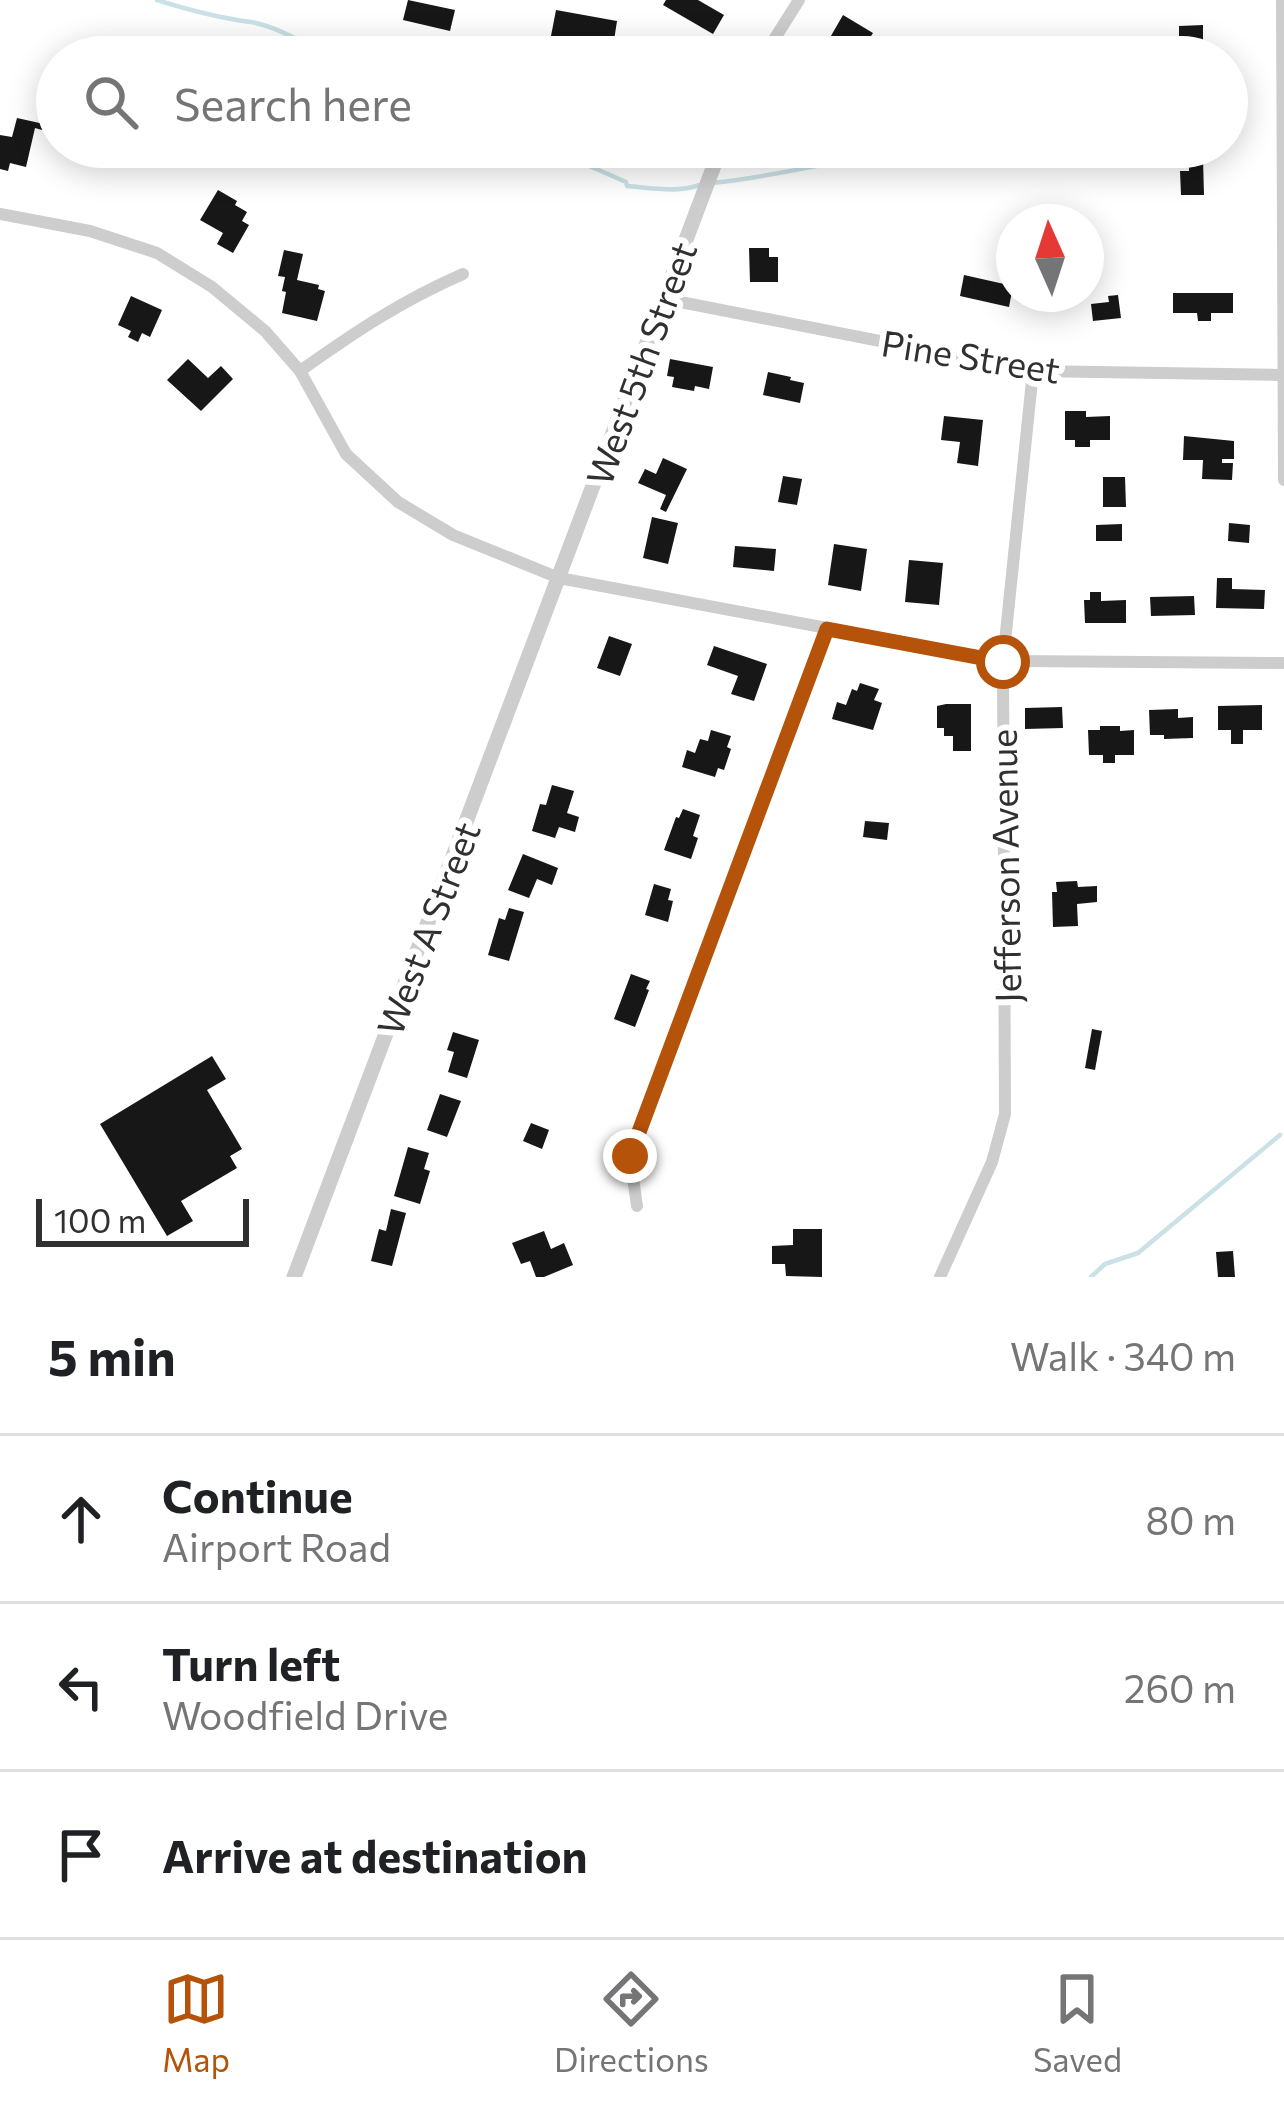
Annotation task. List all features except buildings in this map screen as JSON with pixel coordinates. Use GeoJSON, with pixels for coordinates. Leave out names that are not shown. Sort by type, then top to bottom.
{"type":"FeatureCollection","features":[{"type":"Feature","properties":{"kind":"street"},"geometry":{"type":"LineString","coordinates":[[776,36],[799,0]]}},
{"type":"Feature","properties":{"kind":"street"},"geometry":{"type":"LineString","coordinates":[[1282,0],[1284,480]]}},
{"type":"Feature","properties":{"kind":"street","name":"West 5th Street"},"geometry":{"type":"LineString","coordinates":[[559,578],[714,168]]}},
{"type":"Feature","properties":{"kind":"street"},"geometry":{"type":"LineString","coordinates":[[0,214],[90,232],[157,253],[212,287],[266,331],[300,371],[346,454],[398,502],[453,535],[559,578],[1003,662],[1284,663]]}},
{"type":"Feature","properties":{"kind":"street"},"geometry":{"type":"LineString","coordinates":[[300,371],[416,294],[463,274]]}},
{"type":"Feature","properties":{"kind":"street","name":"Pine Street"},"geometry":{"type":"LineString","coordinates":[[664,299],[1033,371],[1282,375]]}},
{"type":"Feature","properties":{"kind":"street","name":"Jefferson Avenue"},"geometry":{"type":"LineString","coordinates":[[940,1277],[992,1162],[1005,1114],[1003,662],[1033,371]]}},
{"type":"Feature","properties":{"kind":"street","name":"West A Street"},"geometry":{"type":"LineString","coordinates":[[294,1277],[559,578]]}},
{"type":"Feature","properties":{"kind":"street"},"geometry":{"type":"LineString","coordinates":[[637,1206],[630,1156],[827,629]]}},
{"type":"Feature","properties":{"kind":"waterway"},"geometry":{"type":"LineString","coordinates":[[157,0],[292,36]]}},
{"type":"Feature","properties":{"kind":"waterway"},"geometry":{"type":"LineString","coordinates":[[594,168],[627,186],[673,189],[700,185]]}},
{"type":"Feature","properties":{"kind":"waterway"},"geometry":{"type":"LineString","coordinates":[[711,183],[808,168]]}},
{"type":"Feature","properties":{"kind":"waterway"},"geometry":{"type":"LineString","coordinates":[[1091,1277],[1105,1264],[1138,1253],[1280,1135]]}},
{"type":"Feature","properties":{"kind":"route"},"geometry":{"type":"LineString","coordinates":[[630,1156],[827,629],[1003,662]]}}]}
